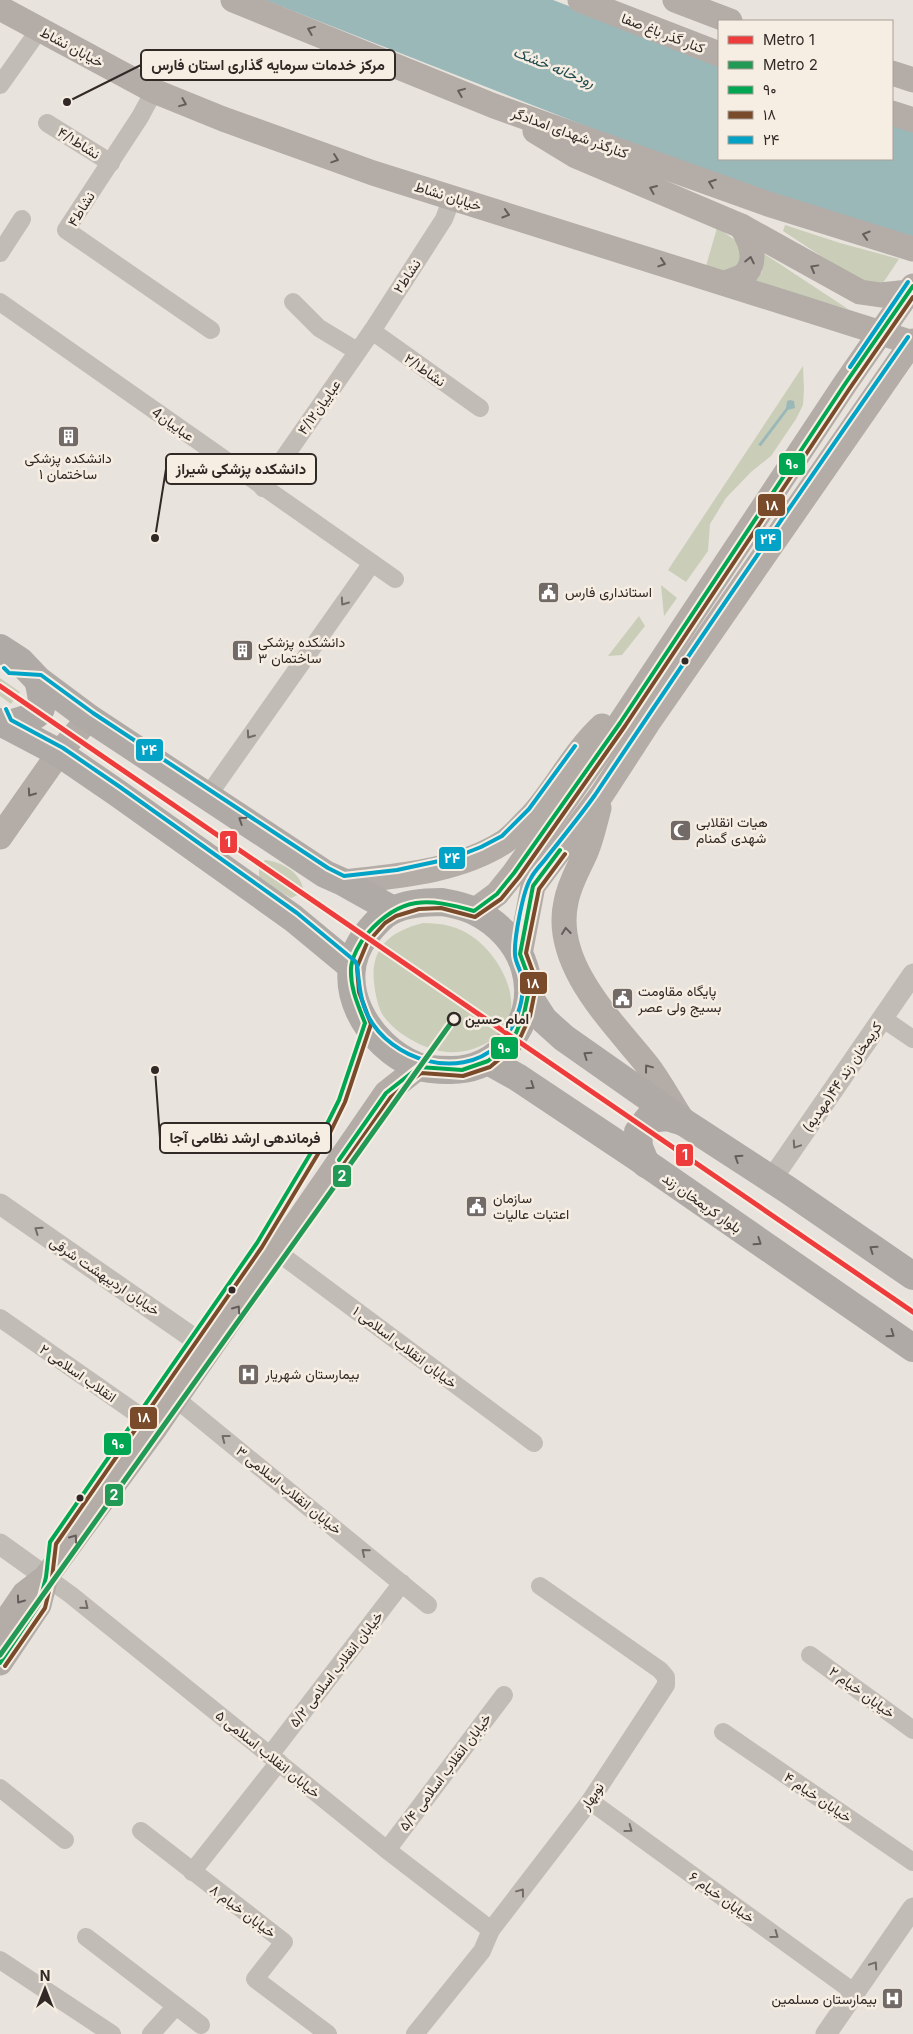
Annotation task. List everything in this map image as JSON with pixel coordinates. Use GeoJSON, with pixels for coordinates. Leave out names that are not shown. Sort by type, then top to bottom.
{"type":"FeatureCollection","features":[{"type":"Feature","properties":{"kind":"main road","name":"کنارگذر شهدای امدادگر"},"geometry":{"type":"LineString","coordinates":[[233,0],[494,106],[768,204],[913,249]]}},
{"type":"Feature","properties":{"kind":"main road","name":"کنار گذر باغ صفا"},"geometry":{"type":"LineString","coordinates":[[580,0],[718,54]]}},
{"type":"Feature","properties":{"kind":"main road"},"geometry":{"type":"LineString","coordinates":[[675,0],[727,20]]}},
{"type":"Feature","properties":{"kind":"main road","name":"خیابان نشاط"},"geometry":{"type":"LineString","coordinates":[[0,8],[154,90],[223,119],[373,173],[913,343]]}},
{"type":"Feature","properties":{"kind":"main road"},"geometry":{"type":"LineString","coordinates":[[893,73],[913,80]]}},
{"type":"Feature","properties":{"kind":"main road"},"geometry":{"type":"LineString","coordinates":[[494,106],[576,156],[740,226],[860,292],[881,295],[911,289]]}},
{"type":"Feature","properties":{"kind":"main road"},"geometry":{"type":"LineString","coordinates":[[893,113],[913,120]]}},
{"type":"Feature","properties":{"kind":"main road"},"geometry":{"type":"LineString","coordinates":[[725,283],[743,276],[750,267],[752,252],[749,239],[740,226]]}},
{"type":"Feature","properties":{"kind":"main road"},"geometry":{"type":"LineString","coordinates":[[474,911],[497,894],[514,873],[647,683],[911,289]]}},
{"type":"Feature","properties":{"kind":"main road"},"geometry":{"type":"LineString","coordinates":[[520,954],[533,886],[602,794],[648,723],[913,343]]}},
{"type":"Feature","properties":{"kind":"main road"},"geometry":{"type":"LineString","coordinates":[[700,603],[721,618]]}},
{"type":"Feature","properties":{"kind":"main road"},"geometry":{"type":"LineString","coordinates":[[0,648],[20,662],[38,680],[89,718],[207,797],[325,874],[394,910]]}},
{"type":"Feature","properties":{"kind":"main road"},"geometry":{"type":"LineString","coordinates":[[3,723],[38,715],[43,708],[43,698],[38,680]]}},
{"type":"Feature","properties":{"kind":"main road"},"geometry":{"type":"LineString","coordinates":[[343,882],[398,876],[455,864],[484,853],[506,840],[534,812],[595,732],[647,683]]}},
{"type":"Feature","properties":{"kind":"main road"},"geometry":{"type":"LineString","coordinates":[[0,837],[59,753],[89,718]]}},
{"type":"Feature","properties":{"kind":"main road"},"geometry":{"type":"LineString","coordinates":[[3,723],[59,753],[293,918],[351,966]]}},
{"type":"Feature","properties":{"kind":"main road"},"geometry":{"type":"LineString","coordinates":[[602,794],[587,850],[566,902],[564,917],[567,942],[574,967],[603,1014],[648,1067],[684,1123]]}},
{"type":"Feature","properties":{"kind":"main road"},"geometry":{"type":"LineString","coordinates":[[442,902],[474,911],[493,923],[520,954],[527,973],[528,995],[524,1014],[516,1033],[504,1048],[488,1061],[462,1070],[437,1070],[419,1067],[396,1055],[381,1042],[365,1023],[353,993],[351,966],[358,946],[371,928],[394,910],[418,903],[442,902]]}},
{"type":"Feature","properties":{"kind":"main road"},"geometry":{"type":"LineString","coordinates":[[528,995],[552,1029],[684,1123],[913,1276]]}},
{"type":"Feature","properties":{"kind":"main road","name":"بلوار کریمخان زند"},"geometry":{"type":"LineString","coordinates":[[488,1061],[517,1077],[646,1164],[913,1348]]}},
{"type":"Feature","properties":{"kind":"main road"},"geometry":{"type":"LineString","coordinates":[[0,1629],[24,1594],[46,1577],[156,1427],[386,1093],[419,1067]]}},
{"type":"Feature","properties":{"kind":"main road"},"geometry":{"type":"LineString","coordinates":[[646,1164],[639,1147],[638,1132],[648,1119],[667,1117],[684,1123]]}},
{"type":"Feature","properties":{"kind":"main road"},"geometry":{"type":"LineString","coordinates":[[0,1663],[40,1605],[46,1577]]}},
{"type":"Feature","properties":{"kind":"street"},"geometry":{"type":"LineString","coordinates":[[0,85],[39,30]]}},
{"type":"Feature","properties":{"kind":"street","name":"نشاط۴"},"geometry":{"type":"LineString","coordinates":[[154,90],[140,117],[66,230],[211,330]]}},
{"type":"Feature","properties":{"kind":"street","name":"نشاط۴/۱"},"geometry":{"type":"LineString","coordinates":[[47,123],[111,163]]}},
{"type":"Feature","properties":{"kind":"street","name":"نشاط۲"},"geometry":{"type":"LineString","coordinates":[[357,351],[372,331],[444,218],[452,198]]}},
{"type":"Feature","properties":{"kind":"street"},"geometry":{"type":"LineString","coordinates":[[0,252],[22,219]]}},
{"type":"Feature","properties":{"kind":"street","name":"عباییان4"},"geometry":{"type":"LineString","coordinates":[[0,302],[395,579]]}},
{"type":"Feature","properties":{"kind":"street"},"geometry":{"type":"LineString","coordinates":[[292,302],[319,328],[357,351]]}},
{"type":"Feature","properties":{"kind":"street","name":"نشاط۲/۱"},"geometry":{"type":"LineString","coordinates":[[372,331],[480,408]]}},
{"type":"Feature","properties":{"kind":"street","name":"عباییان۴/۱۲"},"geometry":{"type":"LineString","coordinates":[[263,488],[357,351]]}},
{"type":"Feature","properties":{"kind":"street"},"geometry":{"type":"LineString","coordinates":[[207,797],[372,562]]}},
{"type":"Feature","properties":{"kind":"street","name":"کریمخان زند ۴۴(مهدیه)"},"geometry":{"type":"LineString","coordinates":[[771,1180],[913,974]]}},
{"type":"Feature","properties":{"kind":"street"},"geometry":{"type":"LineString","coordinates":[[882,1018],[913,1039]]}},
{"type":"Feature","properties":{"kind":"street","name":"خیابان اردیبهشت شرقی"},"geometry":{"type":"LineString","coordinates":[[0,1204],[209,1349]]}},
{"type":"Feature","properties":{"kind":"street","name":"خیابان انقلاب اسلامی ۱"},"geometry":{"type":"LineString","coordinates":[[276,1251],[534,1443]]}},
{"type":"Feature","properties":{"kind":"street","name":"۲ انقلاب اسلامی"},"geometry":{"type":"LineString","coordinates":[[0,1318],[156,1427]]}},
{"type":"Feature","properties":{"kind":"street","name":"خیابان انقلاب اسلامی ۳"},"geometry":{"type":"LineString","coordinates":[[175,1398],[428,1605]]}},
{"type":"Feature","properties":{"kind":"street"},"geometry":{"type":"LineString","coordinates":[[0,1544],[46,1577]]}},
{"type":"Feature","properties":{"kind":"street","name":"خیابان انقلاب اسلامی ۵"},"geometry":{"type":"LineString","coordinates":[[46,1577],[275,1758],[386,1850],[491,1930]]}},
{"type":"Feature","properties":{"kind":"street","name":"خیابان انقلاب اسلامی ۵/۲"},"geometry":{"type":"LineString","coordinates":[[192,1872],[402,1583]]}},
{"type":"Feature","properties":{"kind":"street","name":"نوبهار"},"geometry":{"type":"LineString","coordinates":[[415,2034],[482,1951],[491,1930],[590,1800],[666,1685],[666,1677],[660,1670],[540,1586]]}},
{"type":"Feature","properties":{"kind":"street","name":"خیابان خیام ۲"},"geometry":{"type":"LineString","coordinates":[[810,1655],[913,1730]]}},
{"type":"Feature","properties":{"kind":"street","name":"خیابان انقلاب اسلامی ۵/۴"},"geometry":{"type":"LineString","coordinates":[[386,1850],[504,1695]]}},
{"type":"Feature","properties":{"kind":"street","name":"خیابان خیام ۴"},"geometry":{"type":"LineString","coordinates":[[723,1732],[913,1862]]}},
{"type":"Feature","properties":{"kind":"street"},"geometry":{"type":"LineString","coordinates":[[0,1788],[65,1840]]}},
{"type":"Feature","properties":{"kind":"street","name":"خیابان خیام ۶"},"geometry":{"type":"LineString","coordinates":[[590,1800],[855,1994]]}},
{"type":"Feature","properties":{"kind":"street","name":"خیابان خیام ۸"},"geometry":{"type":"LineString","coordinates":[[141,1831],[284,1942],[255,1979],[328,2034]]}},
{"type":"Feature","properties":{"kind":"street"},"geometry":{"type":"LineString","coordinates":[[826,2034],[913,1908]]}},
{"type":"Feature","properties":{"kind":"street"},"geometry":{"type":"LineString","coordinates":[[86,1937],[201,2025]]}},
{"type":"Feature","properties":{"kind":"street"},"geometry":{"type":"LineString","coordinates":[[0,1960],[112,2034]]}},
{"type":"Feature","properties":{"kind":"street"},"geometry":{"type":"LineString","coordinates":[[151,2034],[176,2006]]}},
{"type":"Feature","properties":{"kind":"green space"},"geometry":{"type":"Polygon","coordinates":[[[785,225],[840,243],[899,259],[883,283],[859,281],[783,231],[785,225]]]}},
{"type":"Feature","properties":{"kind":"green space"},"geometry":{"type":"Polygon","coordinates":[[[717,228],[730,236],[740,246],[741,260],[737,268],[730,274],[706,266],[717,228]]]}},
{"type":"Feature","properties":{"kind":"green space"},"geometry":{"type":"Polygon","coordinates":[[[763,253],[848,309],[753,282],[762,272],[763,253]]]}},
{"type":"Feature","properties":{"kind":"green space"},"geometry":{"type":"Polygon","coordinates":[[[803,366],[803,405],[796,419],[771,456],[751,472],[726,498],[710,524],[708,551],[686,582],[668,570],[803,366]]]}},
{"type":"Feature","properties":{"kind":"green space"},"geometry":{"type":"Polygon","coordinates":[[[661,585],[677,598],[664,616],[661,585]]]}},
{"type":"Feature","properties":{"kind":"green space"},"geometry":{"type":"Polygon","coordinates":[[[639,616],[645,626],[622,655],[608,656],[639,616]]]}},
{"type":"Feature","properties":{"kind":"green space"},"geometry":{"type":"Polygon","coordinates":[[[0,678],[20,692],[11,704],[0,696],[0,678]]]}},
{"type":"Feature","properties":{"kind":"green space"},"geometry":{"type":"Polygon","coordinates":[[[265,860],[283,865],[289,869],[299,878],[303,890],[291,898],[259,879],[259,867],[265,860]]]}},
{"type":"Feature","properties":{"kind":"green space"},"geometry":{"type":"Polygon","coordinates":[[[423,923],[450,926],[467,933],[495,959],[503,973],[509,988],[511,1003],[509,1017],[503,1030],[490,1041],[467,1051],[445,1052],[434,1050],[413,1041],[399,1032],[381,1012],[374,983],[375,960],[379,950],[392,936],[423,923]]]}},
{"type":"Feature","properties":{"kind":"water","name":"رودخانه خشک"},"geometry":{"type":"Polygon","coordinates":[[[265,0],[553,0],[718,63],[718,160],[893,160],[893,124],[913,130],[913,237],[763,191],[583,125],[265,0]]]}},
{"type":"Feature","properties":{"kind":"water"},"geometry":{"type":"Polygon","coordinates":[[[787,401],[794,401],[795,408],[788,410],[761,446],[758,445],[786,408],[787,401]]]}},
{"type":"Feature","properties":{"kind":"metro line","name":"1"},"geometry":{"type":"LineString","coordinates":[[0,686],[913,1312]]}},
{"type":"Feature","properties":{"kind":"metro line","name":"2"},"geometry":{"type":"LineString","coordinates":[[0,1655],[456,1016]]}},
{"type":"Feature","properties":{"kind":"transit line","name":"۲۴"},"geometry":{"type":"LineString","coordinates":[[850,367],[908,282]]}},
{"type":"Feature","properties":{"kind":"transit line","name":"۹۰"},"geometry":{"type":"LineString","coordinates":[[0,1663],[39,1605],[46,1577],[50,1542],[257,1243],[321,1136],[339,1100],[365,1023],[355,996],[351,975],[353,959],[362,941],[379,921],[404,906],[429,902],[474,911],[497,894],[514,873],[620,723],[845,384],[913,286]]}},
{"type":"Feature","properties":{"kind":"transit line","name":"۱۸"},"geometry":{"type":"LineString","coordinates":[[5,1666],[45,1608],[52,1578],[56,1544],[262,1247],[327,1139],[345,1102],[371,1024],[359,992],[357,967],[367,943],[385,923],[396,916],[419,909],[441,908],[475,917],[501,899],[519,877],[625,726],[850,388],[913,297]]}},
{"type":"Feature","properties":{"kind":"transit line","name":"۲۴"},"geometry":{"type":"LineString","coordinates":[[6,709],[11,720],[63,748],[120,787],[297,913],[355,961],[365,1010],[379,1031],[392,1044],[426,1061],[464,1062],[481,1057],[497,1046],[509,1031],[521,1003],[522,983],[515,957],[515,947],[522,903],[533,875],[595,795],[750,565],[908,337]]}},
{"type":"Feature","properties":{"kind":"transit line","name":"۲۴"},"geometry":{"type":"LineString","coordinates":[[4,668],[9,673],[41,675],[93,713],[328,868],[344,876],[397,870],[453,858],[502,836],[529,809],[575,746]]}},
{"type":"Feature","properties":{"kind":"transit line","name":"۹۰"},"geometry":{"type":"LineString","coordinates":[[339,1160],[386,1093],[419,1067],[462,1070],[488,1061],[504,1048],[516,1033],[524,1014],[528,995],[527,973],[520,954],[533,886],[560,850]]}},
{"type":"Feature","properties":{"kind":"transit line","name":"۱۸"},"geometry":{"type":"LineString","coordinates":[[344,1164],[391,1097],[421,1073],[463,1076],[490,1067],[508,1052],[521,1036],[530,1016],[534,996],[533,972],[526,953],[539,889],[565,854]]}},
{"type":"Feature","properties":{"kind":"place","name":"مرکز خدمات سرمایه گذاری استان فارس"},"geometry":{"type":"Point","coordinates":[67,102]}},
{"type":"Feature","properties":{"kind":"place","name":"دانشکده پزشکی ساختمان ۱"},"geometry":{"type":"Point","coordinates":[68,436]}},
{"type":"Feature","properties":{"kind":"place","name":"دانشکده پزشکی شیراز"},"geometry":{"type":"Point","coordinates":[155,538]}},
{"type":"Feature","properties":{"kind":"place","name":"استانداری فارس"},"geometry":{"type":"Point","coordinates":[549,592]}},
{"type":"Feature","properties":{"kind":"place","name":"دانشکده پزشکی ساختمان ۳"},"geometry":{"type":"Point","coordinates":[242,650]}},
{"type":"Feature","properties":{"kind":"place","name":"هیات انقلابی شهدی گمنام"},"geometry":{"type":"Point","coordinates":[680,830]}},
{"type":"Feature","properties":{"kind":"place","name":"پایگاه مقاومت بسیج ولی عصر"},"geometry":{"type":"Point","coordinates":[622,999]}},
{"type":"Feature","properties":{"kind":"place","name":"امام حسین"},"geometry":{"type":"Point","coordinates":[454,1019]}},
{"type":"Feature","properties":{"kind":"place","name":"فرماندهی ارشد نظامی آجا"},"geometry":{"type":"Point","coordinates":[155,1070]}},
{"type":"Feature","properties":{"kind":"place","name":"سازمان اعتبات عالیات"},"geometry":{"type":"Point","coordinates":[477,1206]}},
{"type":"Feature","properties":{"kind":"place","name":"بیمارستان شهریار"},"geometry":{"type":"Point","coordinates":[249,1374]}},
{"type":"Feature","properties":{"kind":"place","name":"بیمارستان مسلمین"},"geometry":{"type":"Point","coordinates":[893,1999]}}]}
